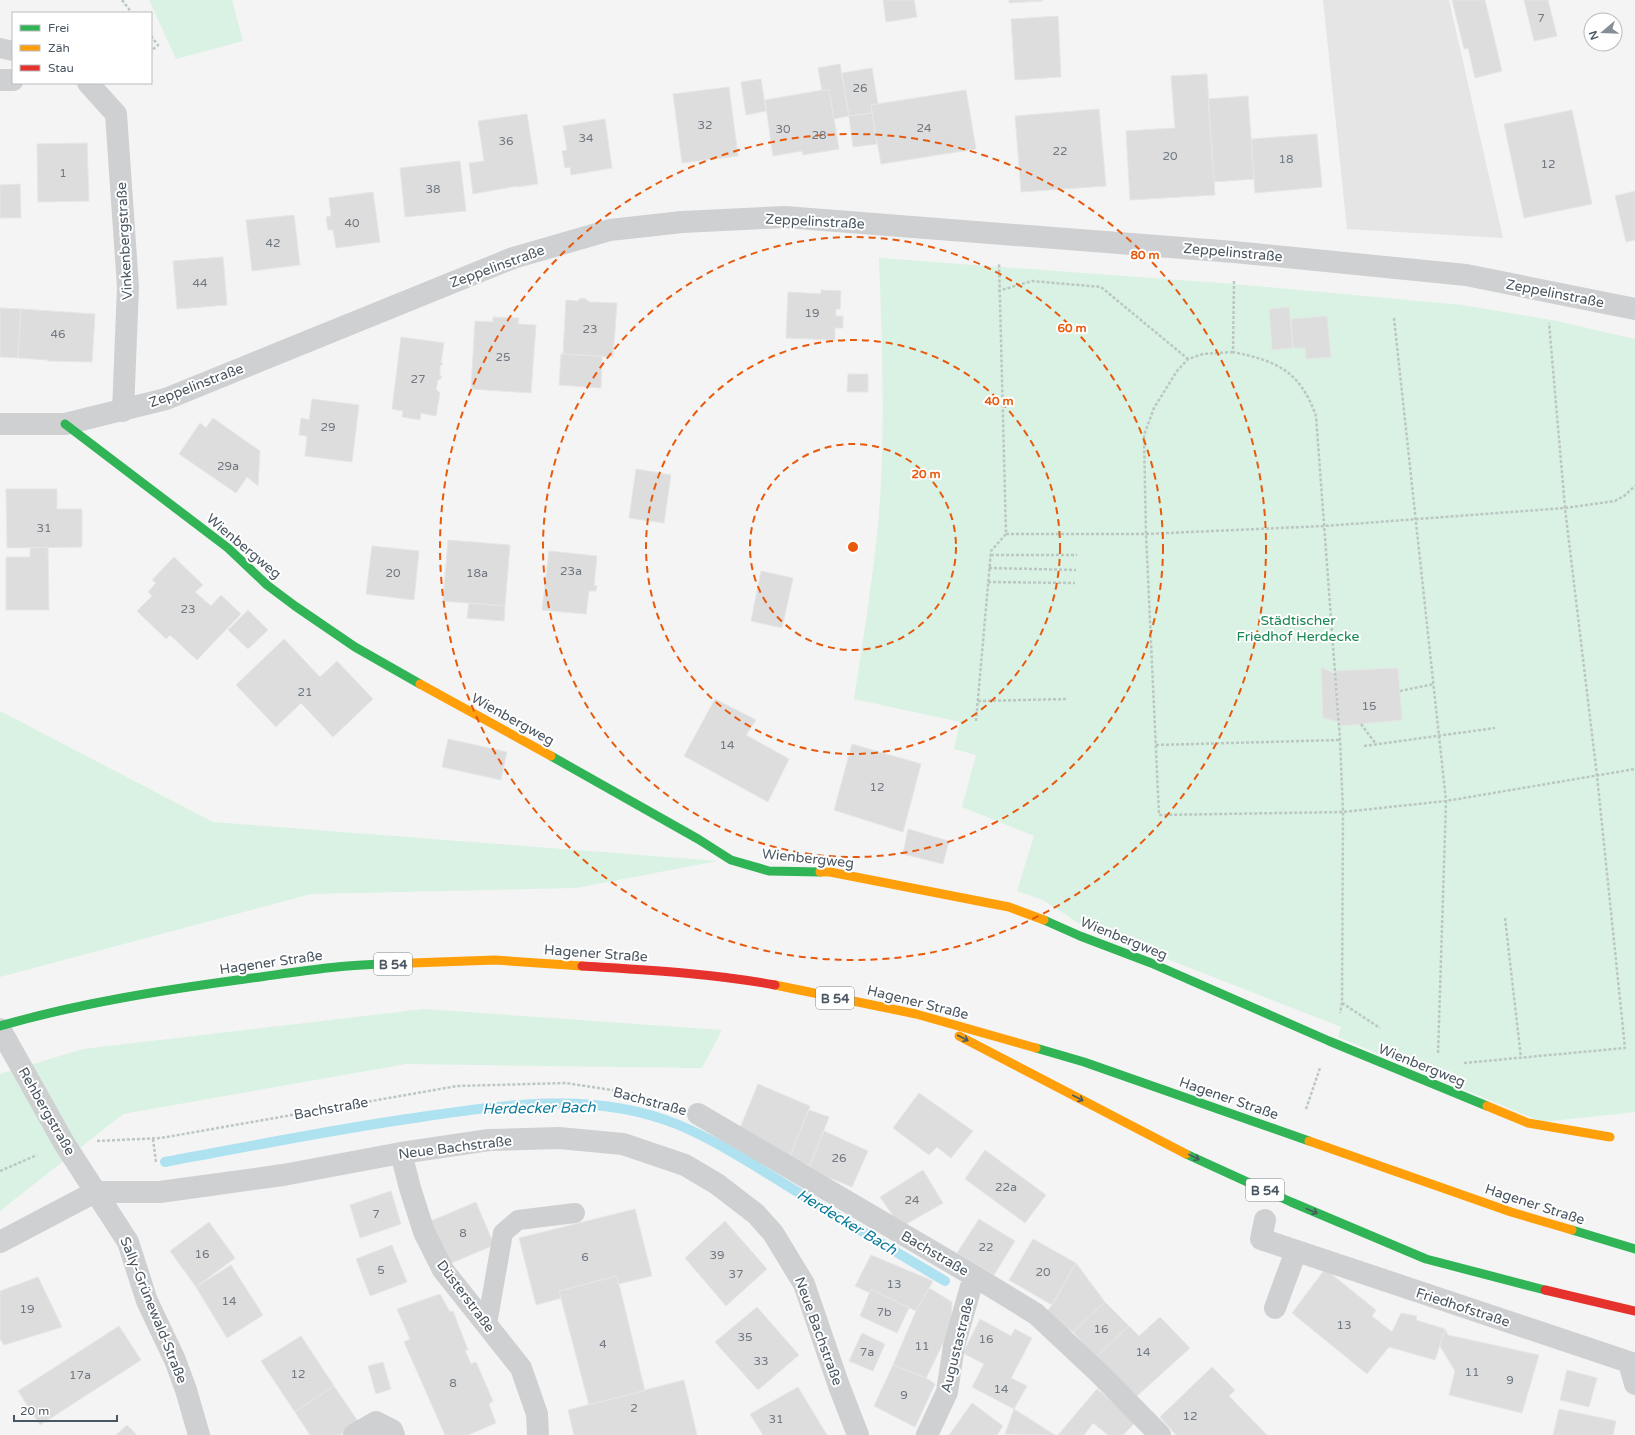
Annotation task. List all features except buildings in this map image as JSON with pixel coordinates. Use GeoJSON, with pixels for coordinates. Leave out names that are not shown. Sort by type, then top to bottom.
{"type":"FeatureCollection","features":[{"type":"Feature","properties":{"kind":"main road","name":"Wienbergweg"},"geometry":{"type":"LineString","coordinates":[[65,424],[228,548],[272,589],[355,647],[698,839],[731,860],[769,871],[830,872],[1009,907],[1151,963],[1329,1041],[1528,1124],[1610,1137]]}},
{"type":"Feature","properties":{"kind":"main road","name":"Hagener Straße"},"geometry":{"type":"LineString","coordinates":[[0,1026],[35,1016],[180,988],[349,965],[495,960],[681,972],[753,981],[916,1014],[1084,1062],[1511,1212],[1635,1249]]}},
{"type":"Feature","properties":{"kind":"main road","name":"B 54"},"geometry":{"type":"LineString","coordinates":[[916,1014],[1195,1158],[1291,1202],[1426,1259],[1580,1299],[1635,1311]]}},
{"type":"Feature","properties":{"kind":"street"},"geometry":{"type":"LineString","coordinates":[[0,80],[12,80]]}},
{"type":"Feature","properties":{"kind":"street","name":"Vinkenbergstraße"},"geometry":{"type":"LineString","coordinates":[[89,84],[116,114],[128,286],[123,411]]}},
{"type":"Feature","properties":{"kind":"street","name":"Zeppelinstraße"},"geometry":{"type":"LineString","coordinates":[[0,424],[65,424],[123,411],[166,399],[513,258],[610,230],[682,222],[785,217],[1234,252],[1466,275],[1635,309]]}},
{"type":"Feature","properties":{"kind":"street","name":"Rehbergstraße"},"geometry":{"type":"LineString","coordinates":[[0,1030],[64,1143],[95,1192]]}},
{"type":"Feature","properties":{"kind":"street","name":"Bachstraße"},"geometry":{"type":"LineString","coordinates":[[698,1114],[1036,1314],[1099,1373],[1160,1435]]}},
{"type":"Feature","properties":{"kind":"street","name":"Neue Bachstraße"},"geometry":{"type":"LineString","coordinates":[[0,1242],[95,1192],[160,1192],[283,1175],[401,1152],[490,1140],[559,1138],[623,1144],[685,1165],[717,1184],[756,1214],[773,1233],[787,1253],[804,1284],[839,1386],[858,1435]]}},
{"type":"Feature","properties":{"kind":"street","name":"Düsterstraße"},"geometry":{"type":"LineString","coordinates":[[401,1152],[410,1188],[424,1232],[443,1270],[521,1368],[537,1414],[538,1435]]}},
{"type":"Feature","properties":{"kind":"street","name":"Sally-Grünewald-Straße"},"geometry":{"type":"LineString","coordinates":[[95,1192],[128,1242],[147,1301],[181,1375],[199,1435]]}},
{"type":"Feature","properties":{"kind":"street","name":"Friedhofstraße"},"geometry":{"type":"LineString","coordinates":[[1265,1220],[1261,1239],[1632,1363],[1635,1384]]}},
{"type":"Feature","properties":{"kind":"street"},"geometry":{"type":"LineString","coordinates":[[1275,1308],[1296,1251]]}},
{"type":"Feature","properties":{"kind":"street","name":"Augustastraße"},"geometry":{"type":"LineString","coordinates":[[927,1435],[947,1392],[954,1346],[974,1276]]}},
{"type":"Feature","properties":{"kind":"street"},"geometry":{"type":"LineString","coordinates":[[354,1435],[376,1422],[392,1430],[394,1435]]}},
{"type":"Feature","properties":{"kind":"lane"},"geometry":{"type":"LineString","coordinates":[[0,48],[12,51]]}},
{"type":"Feature","properties":{"kind":"lane"},"geometry":{"type":"LineString","coordinates":[[487,1324],[503,1233],[518,1220],[575,1212]]}},
{"type":"Feature","properties":{"kind":"path"},"geometry":{"type":"LineString","coordinates":[[122,0],[131,12]]}},
{"type":"Feature","properties":{"kind":"path"},"geometry":{"type":"LineString","coordinates":[[152,37],[158,45],[152,50]]}},
{"type":"Feature","properties":{"kind":"path"},"geometry":{"type":"LineString","coordinates":[[976,720],[991,551],[1006,534],[998,290],[999,234]]}},
{"type":"Feature","properties":{"kind":"path"},"geometry":{"type":"LineString","coordinates":[[1233,352],[1234,252]]}},
{"type":"Feature","properties":{"kind":"path"},"geometry":{"type":"LineString","coordinates":[[998,290],[1032,281],[1101,287],[1188,359]]}},
{"type":"Feature","properties":{"kind":"path"},"geometry":{"type":"LineString","coordinates":[[1460,1064],[1625,1048],[1597,776],[1566,508],[1547,291]]}},
{"type":"Feature","properties":{"kind":"path"},"geometry":{"type":"LineString","coordinates":[[1394,318],[1446,801],[1438,1058]]}},
{"type":"Feature","properties":{"kind":"path"},"geometry":{"type":"LineString","coordinates":[[1380,1028],[1342,1003],[1343,812],[1340,740],[1316,416],[1310,400],[1293,376],[1279,365],[1254,356],[1233,352],[1203,354],[1188,359],[1177,371],[1154,408],[1144,436],[1146,534],[1159,815],[1343,812],[1446,801],[1635,769]]}},
{"type":"Feature","properties":{"kind":"path"},"geometry":{"type":"LineString","coordinates":[[1006,534],[1146,534],[1324,526],[1566,508],[1615,501],[1624,496],[1635,486]]}},
{"type":"Feature","properties":{"kind":"path"},"geometry":{"type":"LineString","coordinates":[[991,555],[1077,555]]}},
{"type":"Feature","properties":{"kind":"path"},"geometry":{"type":"LineString","coordinates":[[989,568],[1076,570]]}},
{"type":"Feature","properties":{"kind":"path"},"geometry":{"type":"LineString","coordinates":[[988,582],[1075,583]]}},
{"type":"Feature","properties":{"kind":"path"},"geometry":{"type":"LineString","coordinates":[[1400,691],[1434,684]]}},
{"type":"Feature","properties":{"kind":"path"},"geometry":{"type":"LineString","coordinates":[[978,701],[1067,699]]}},
{"type":"Feature","properties":{"kind":"path"},"geometry":{"type":"LineString","coordinates":[[1361,724],[1377,745]]}},
{"type":"Feature","properties":{"kind":"path"},"geometry":{"type":"LineString","coordinates":[[1364,746],[1495,728]]}},
{"type":"Feature","properties":{"kind":"path"},"geometry":{"type":"LineString","coordinates":[[1156,745],[1340,740]]}},
{"type":"Feature","properties":{"kind":"path"},"geometry":{"type":"LineString","coordinates":[[1505,918],[1521,1058]]}},
{"type":"Feature","properties":{"kind":"path","name":"Bachstraße"},"geometry":{"type":"LineString","coordinates":[[0,1171],[64,1143],[161,1138],[457,1086],[566,1083],[631,1094],[698,1114]]}},
{"type":"Feature","properties":{"kind":"shaded area"},"geometry":{"type":"Polygon","coordinates":[[[1323,0],[1449,0],[1503,238],[1347,229],[1323,0]]]}},
{"type":"Feature","properties":{"kind":"green space"},"geometry":{"type":"Polygon","coordinates":[[[149,0],[232,0],[243,41],[176,59],[149,0]]]}},
{"type":"Feature","properties":{"kind":"green space","name":"Städtischer Friedhof Herdecke"},"geometry":{"type":"Polygon","coordinates":[[[879,258],[1234,284],[1462,305],[1557,321],[1635,339],[1635,1112],[1542,1122],[1338,1037],[1341,1027],[1083,926],[1043,900],[1017,891],[1034,836],[962,807],[976,755],[954,749],[960,722],[854,699],[872,575],[878,526],[882,471],[883,410],[879,258]]]}},
{"type":"Feature","properties":{"kind":"green space"},"geometry":{"type":"Polygon","coordinates":[[[0,711],[213,822],[718,861],[576,888],[311,894],[0,977],[0,711]]]}},
{"type":"Feature","properties":{"kind":"green space"},"geometry":{"type":"Polygon","coordinates":[[[424,1009],[722,1030],[702,1068],[406,1064],[123,1114],[0,1211],[0,1074],[83,1049],[424,1009]]]}},
{"type":"Feature","properties":{"kind":"waterway","name":"Herdecker Bach"},"geometry":{"type":"LineString","coordinates":[[165,1162],[286,1139],[475,1109],[544,1104],[579,1104],[613,1107],[646,1114],[695,1132],[740,1157],[945,1281]]}},
{"type":"Feature","properties":{"kind":"traffic: fast"},"geometry":{"type":"LineString","coordinates":[[65,424],[228,548],[267,585],[295,606],[355,647],[420,684]]}},
{"type":"Feature","properties":{"kind":"traffic: fast"},"geometry":{"type":"LineString","coordinates":[[551,756],[698,839],[731,860],[769,871],[820,872]]}},
{"type":"Feature","properties":{"kind":"traffic: fast"},"geometry":{"type":"LineString","coordinates":[[1044,920],[1080,936],[1151,963],[1329,1041],[1487,1106]]}},
{"type":"Feature","properties":{"kind":"traffic: fast"},"geometry":{"type":"LineString","coordinates":[[0,1026],[60,1010],[214,983],[349,966],[384,964]]}},
{"type":"Feature","properties":{"kind":"traffic: fast"},"geometry":{"type":"LineString","coordinates":[[1036,1048],[1084,1062],[1309,1141]]}},
{"type":"Feature","properties":{"kind":"traffic: fast"},"geometry":{"type":"LineString","coordinates":[[1186,1154],[1291,1202],[1426,1259],[1545,1290]]}},
{"type":"Feature","properties":{"kind":"traffic: fast"},"geometry":{"type":"LineString","coordinates":[[1572,1230],[1635,1249]]}},
{"type":"Feature","properties":{"kind":"traffic: slow"},"geometry":{"type":"LineString","coordinates":[[420,684],[551,756]]}},
{"type":"Feature","properties":{"kind":"traffic: slow"},"geometry":{"type":"LineString","coordinates":[[820,872],[830,872],[1009,907],[1044,920]]}},
{"type":"Feature","properties":{"kind":"traffic: slow"},"geometry":{"type":"LineString","coordinates":[[384,964],[495,960],[582,966]]}},
{"type":"Feature","properties":{"kind":"traffic: slow"},"geometry":{"type":"LineString","coordinates":[[775,985],[916,1014],[1036,1048]]}},
{"type":"Feature","properties":{"kind":"traffic: slow"},"geometry":{"type":"LineString","coordinates":[[959,1036],[1186,1154]]}},
{"type":"Feature","properties":{"kind":"traffic: slow"},"geometry":{"type":"LineString","coordinates":[[1487,1106],[1528,1123],[1610,1137]]}},
{"type":"Feature","properties":{"kind":"traffic: slow"},"geometry":{"type":"LineString","coordinates":[[1309,1141],[1511,1212],[1572,1230]]}},
{"type":"Feature","properties":{"kind":"traffic: jam"},"geometry":{"type":"LineString","coordinates":[[582,966],[703,975],[775,985]]}},
{"type":"Feature","properties":{"kind":"traffic: jam"},"geometry":{"type":"LineString","coordinates":[[1545,1290],[1635,1311]]}}]}
